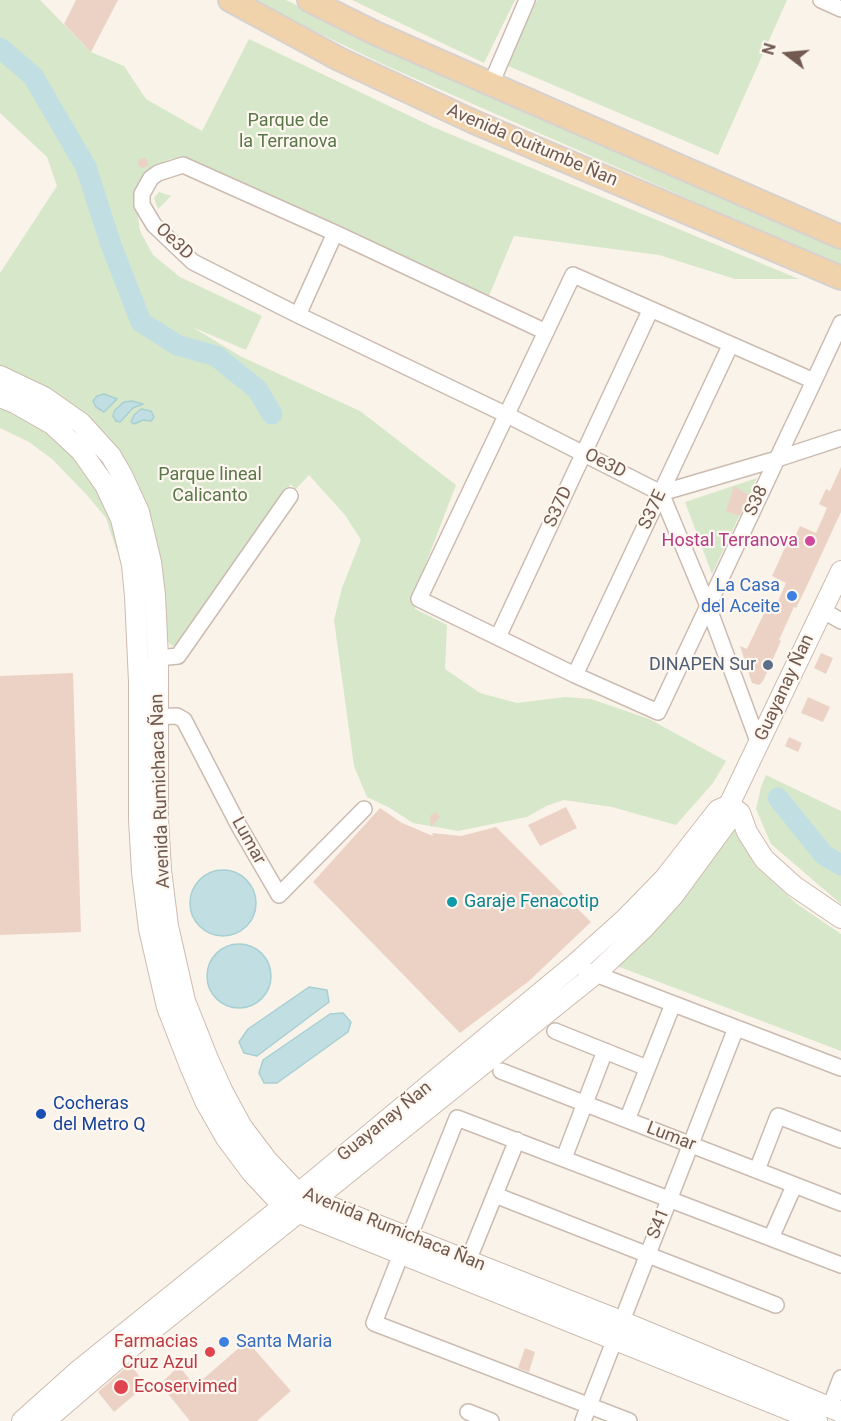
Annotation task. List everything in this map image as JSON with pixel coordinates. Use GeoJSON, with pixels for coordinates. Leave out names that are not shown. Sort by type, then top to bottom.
{"type":"FeatureCollection","features":[{"type":"Feature","properties":{"kind":"main road","name":"Avenida Quitumbe Ñan"},"geometry":{"type":"LineString","coordinates":[[230,0],[339,59],[474,122],[841,278]]}},
{"type":"Feature","properties":{"kind":"main road"},"geometry":{"type":"LineString","coordinates":[[309,0],[375,33],[841,237]]}},
{"type":"Feature","properties":{"kind":"main road","name":"Avenida Rumichaca Ñan"},"geometry":{"type":"LineString","coordinates":[[0,376],[40,405],[52,424],[81,451],[105,484],[121,519],[132,565],[148,717]]}},
{"type":"Feature","properties":{"kind":"main road","name":"Avenida Rumichaca Ñan"},"geometry":{"type":"LineString","coordinates":[[0,397],[63,408],[96,438],[111,456],[140,512],[151,562],[158,658],[148,717],[139,820],[149,929],[167,1007],[194,1075],[226,1138],[252,1173],[298,1203],[829,1413]]}},
{"type":"Feature","properties":{"kind":"main road","name":"Guayanay Ñan"},"geometry":{"type":"LineString","coordinates":[[45,1421],[298,1203],[471,1063],[594,975],[673,896],[728,821],[729,805],[822,610],[836,595],[841,570]]}},
{"type":"Feature","properties":{"kind":"main road"},"geometry":{"type":"LineString","coordinates":[[729,805],[740,813],[754,845],[771,866],[794,886],[841,918]]}},
{"type":"Feature","properties":{"kind":"main road","name":"Guayanay Ñan"},"geometry":{"type":"LineString","coordinates":[[471,1063],[625,919],[664,879],[718,810],[729,805]]}},
{"type":"Feature","properties":{"kind":"main road","name":"Guayanay Ñan"},"geometry":{"type":"LineString","coordinates":[[22,1421],[79,1370],[298,1203]]}},
{"type":"Feature","properties":{"kind":"main road","name":"Avenida Rumichaca Ñan"},"geometry":{"type":"LineString","coordinates":[[405,1246],[468,1261],[617,1330]]}},
{"type":"Feature","properties":{"kind":"street"},"geometry":{"type":"LineString","coordinates":[[490,84],[527,0]]}},
{"type":"Feature","properties":{"kind":"street"},"geometry":{"type":"LineString","coordinates":[[821,0],[841,9]]}},
{"type":"Feature","properties":{"kind":"street","name":"Oe3D"},"geometry":{"type":"LineString","coordinates":[[546,332],[183,165],[158,173],[145,186],[142,205],[146,213],[154,225],[193,262],[661,493]]}},
{"type":"Feature","properties":{"kind":"street"},"geometry":{"type":"LineString","coordinates":[[298,315],[335,233]]}},
{"type":"Feature","properties":{"kind":"street"},"geometry":{"type":"LineString","coordinates":[[575,675],[419,599],[573,276],[814,381]]}},
{"type":"Feature","properties":{"kind":"street","name":"S37D"},"geometry":{"type":"LineString","coordinates":[[498,637],[650,311]]}},
{"type":"Feature","properties":{"kind":"street","name":"S38"},"geometry":{"type":"LineString","coordinates":[[575,675],[658,712],[841,323]]}},
{"type":"Feature","properties":{"kind":"street","name":"S37E"},"geometry":{"type":"LineString","coordinates":[[575,675],[730,346]]}},
{"type":"Feature","properties":{"kind":"street"},"geometry":{"type":"LineString","coordinates":[[759,744],[708,606],[661,493],[841,438]]}},
{"type":"Feature","properties":{"kind":"street"},"geometry":{"type":"LineString","coordinates":[[158,658],[178,656],[290,496]]}},
{"type":"Feature","properties":{"kind":"street"},"geometry":{"type":"LineString","coordinates":[[822,610],[841,621]]}},
{"type":"Feature","properties":{"kind":"street","name":"Lumar"},"geometry":{"type":"LineString","coordinates":[[148,717],[177,716],[184,720],[239,825],[282,899],[364,809]]}},
{"type":"Feature","properties":{"kind":"street"},"geometry":{"type":"LineString","coordinates":[[575,964],[594,975],[841,1068]]}},
{"type":"Feature","properties":{"kind":"street"},"geometry":{"type":"LineString","coordinates":[[627,1120],[673,1004]]}},
{"type":"Feature","properties":{"kind":"street","name":"S41"},"geometry":{"type":"LineString","coordinates":[[583,1421],[736,1028]]}},
{"type":"Feature","properties":{"kind":"street"},"geometry":{"type":"LineString","coordinates":[[555,1031],[647,1068]]}},
{"type":"Feature","properties":{"kind":"street"},"geometry":{"type":"LineString","coordinates":[[564,1158],[605,1051]]}},
{"type":"Feature","properties":{"kind":"street","name":"Lumar"},"geometry":{"type":"LineString","coordinates":[[501,1071],[841,1203]]}},
{"type":"Feature","properties":{"kind":"street"},"geometry":{"type":"LineString","coordinates":[[757,1170],[778,1116],[841,1140]]}},
{"type":"Feature","properties":{"kind":"street"},"geometry":{"type":"LineString","coordinates":[[628,1421],[374,1323],[457,1118],[841,1265]]}},
{"type":"Feature","properties":{"kind":"street"},"geometry":{"type":"LineString","coordinates":[[468,1261],[518,1140]]}},
{"type":"Feature","properties":{"kind":"street"},"geometry":{"type":"LineString","coordinates":[[771,1238],[794,1186]]}},
{"type":"Feature","properties":{"kind":"street"},"geometry":{"type":"LineString","coordinates":[[495,1195],[776,1305]]}},
{"type":"Feature","properties":{"kind":"street"},"geometry":{"type":"LineString","coordinates":[[829,1413],[841,1378]]}},
{"type":"Feature","properties":{"kind":"street"},"geometry":{"type":"LineString","coordinates":[[468,1412],[491,1421]]}},
{"type":"Feature","properties":{"kind":"green space"},"geometry":{"type":"Polygon","coordinates":[[[0,0],[40,0],[91,52],[124,66],[146,99],[202,131],[249,39],[433,127],[799,279],[735,279],[659,255],[514,236],[488,298],[177,158],[160,165],[139,184],[137,209],[140,231],[153,255],[180,277],[262,316],[246,350],[192,327],[242,357],[360,411],[456,485],[416,589],[415,609],[447,625],[445,669],[480,693],[517,703],[565,697],[591,699],[649,719],[726,761],[713,783],[676,825],[612,807],[564,800],[546,806],[527,817],[458,831],[413,823],[367,797],[354,766],[334,620],[342,588],[361,540],[345,515],[309,475],[295,490],[291,484],[181,644],[172,646],[165,639],[162,625],[160,553],[146,504],[130,470],[113,443],[79,409],[51,389],[0,368],[0,273],[57,186],[47,157],[0,113],[0,0]]]}},
{"type":"Feature","properties":{"kind":"green space"},"geometry":{"type":"Polygon","coordinates":[[[250,0],[286,0],[373,42],[841,240],[841,266],[389,67],[250,0]]]}},
{"type":"Feature","properties":{"kind":"green space"},"geometry":{"type":"Polygon","coordinates":[[[352,0],[515,0],[484,63],[352,0]]]}},
{"type":"Feature","properties":{"kind":"green space"},"geometry":{"type":"Polygon","coordinates":[[[537,0],[787,0],[718,155],[506,65],[537,0]]]}},
{"type":"Feature","properties":{"kind":"green space"},"geometry":{"type":"Polygon","coordinates":[[[159,192],[171,196],[158,209],[154,198],[159,192]]]}},
{"type":"Feature","properties":{"kind":"green space"},"geometry":{"type":"Polygon","coordinates":[[[0,406],[25,416],[47,432],[64,446],[91,475],[111,513],[124,573],[106,518],[52,459],[29,442],[0,428],[0,406]]]}},
{"type":"Feature","properties":{"kind":"green space"},"geometry":{"type":"Polygon","coordinates":[[[757,478],[712,574],[685,502],[757,478]]]}},
{"type":"Feature","properties":{"kind":"green space"},"geometry":{"type":"Polygon","coordinates":[[[766,775],[841,811],[841,904],[771,844],[756,809],[766,775]]]}},
{"type":"Feature","properties":{"kind":"green space"},"geometry":{"type":"Polygon","coordinates":[[[736,827],[755,866],[797,904],[841,934],[841,1051],[617,966],[736,827]]]}},
{"type":"Feature","properties":{"kind":"water"},"geometry":{"type":"Polygon","coordinates":[[[104,394],[117,399],[104,412],[96,407],[93,401],[97,396],[104,394]]]}},
{"type":"Feature","properties":{"kind":"water"},"geometry":{"type":"Polygon","coordinates":[[[132,401],[143,404],[133,408],[120,422],[116,421],[113,416],[115,410],[124,402],[132,401]]]}},
{"type":"Feature","properties":{"kind":"water"},"geometry":{"type":"Polygon","coordinates":[[[141,409],[151,411],[154,417],[151,421],[143,420],[134,424],[131,422],[134,415],[141,409]]]}},
{"type":"Feature","properties":{"kind":"water"},"geometry":{"type":"Polygon","coordinates":[[[216,870],[230,870],[242,875],[251,884],[256,903],[254,916],[247,927],[230,936],[216,936],[204,931],[195,922],[190,910],[190,896],[195,884],[204,875],[216,870]]]}},
{"type":"Feature","properties":{"kind":"water"},"geometry":{"type":"Polygon","coordinates":[[[239,944],[257,950],[265,958],[271,976],[265,994],[257,1002],[239,1008],[221,1002],[213,994],[207,976],[213,958],[221,950],[239,944]]]}},
{"type":"Feature","properties":{"kind":"water"},"geometry":{"type":"Polygon","coordinates":[[[309,987],[327,990],[329,1002],[257,1056],[244,1053],[239,1042],[248,1029],[309,987]]]}},
{"type":"Feature","properties":{"kind":"water"},"geometry":{"type":"Polygon","coordinates":[[[343,1013],[351,1022],[348,1032],[277,1083],[264,1083],[259,1073],[263,1060],[330,1014],[343,1013]]]}},
{"type":"Feature","properties":{"kind":"building"},"geometry":{"type":"Polygon","coordinates":[[[76,0],[118,0],[91,52],[64,24],[76,0]]]}},
{"type":"Feature","properties":{"kind":"building"},"geometry":{"type":"Polygon","coordinates":[[[143,158],[147,159],[147,167],[143,168],[139,167],[138,163],[139,159],[143,158]]]}},
{"type":"Feature","properties":{"kind":"building"},"geometry":{"type":"Polygon","coordinates":[[[841,467],[841,512],[804,592],[796,608],[794,607],[763,681],[759,685],[752,683],[740,646],[747,649],[768,605],[775,608],[786,583],[772,576],[783,552],[788,542],[792,543],[800,526],[816,533],[827,508],[819,504],[826,489],[830,491],[841,467]]]}},
{"type":"Feature","properties":{"kind":"building"},"geometry":{"type":"Polygon","coordinates":[[[734,486],[749,495],[740,516],[726,511],[734,486]]]}},
{"type":"Feature","properties":{"kind":"building"},"geometry":{"type":"Polygon","coordinates":[[[821,653],[833,658],[826,674],[814,668],[821,653]]]}},
{"type":"Feature","properties":{"kind":"building"},"geometry":{"type":"Polygon","coordinates":[[[73,673],[81,932],[0,935],[0,676],[73,673]]]}},
{"type":"Feature","properties":{"kind":"building"},"geometry":{"type":"Polygon","coordinates":[[[808,697],[830,707],[823,722],[801,713],[808,697]]]}},
{"type":"Feature","properties":{"kind":"building"},"geometry":{"type":"Polygon","coordinates":[[[789,737],[802,743],[798,752],[785,746],[789,737]]]}},
{"type":"Feature","properties":{"kind":"building"},"geometry":{"type":"Polygon","coordinates":[[[566,807],[577,828],[540,846],[528,825],[566,807]]]}},
{"type":"Feature","properties":{"kind":"building","name":"Garaje Fenacotip"},"geometry":{"type":"Polygon","coordinates":[[[380,808],[402,823],[433,836],[432,833],[461,836],[496,827],[591,922],[529,981],[460,1033],[313,882],[380,808]]]}},
{"type":"Feature","properties":{"kind":"building"},"geometry":{"type":"Polygon","coordinates":[[[436,812],[440,817],[431,827],[430,816],[436,812]]]}},
{"type":"Feature","properties":{"kind":"building"},"geometry":{"type":"Polygon","coordinates":[[[247,1341],[291,1391],[257,1421],[190,1421],[160,1384],[179,1366],[195,1386],[247,1341]]]}},
{"type":"Feature","properties":{"kind":"building"},"geometry":{"type":"Polygon","coordinates":[[[525,1348],[535,1352],[529,1372],[518,1368],[525,1348]]]}},
{"type":"Feature","properties":{"kind":"building","name":"Ecoservimed"},"geometry":{"type":"Polygon","coordinates":[[[130,1364],[146,1385],[114,1412],[98,1392],[130,1364]]]}},
{"type":"Feature","properties":{"kind":"waterway"},"geometry":{"type":"LineString","coordinates":[[0,48],[33,76],[86,167],[111,245],[141,322],[177,345],[216,356],[257,389],[272,414]]}},
{"type":"Feature","properties":{"kind":"waterway"},"geometry":{"type":"LineString","coordinates":[[778,798],[824,855],[841,865]]}},
{"type":"Feature","properties":{"kind":"place","name":"Hostal Terranova"},"geometry":{"type":"Point","coordinates":[810,541]}},
{"type":"Feature","properties":{"kind":"place","name":"La Casa del Aceite"},"geometry":{"type":"Point","coordinates":[792,596]}},
{"type":"Feature","properties":{"kind":"place","name":"DINAPEN Sur"},"geometry":{"type":"Point","coordinates":[768,665]}},
{"type":"Feature","properties":{"kind":"place","name":"Garaje Fenacotip"},"geometry":{"type":"Point","coordinates":[452,902]}},
{"type":"Feature","properties":{"kind":"place","name":"Cocheras del Metro Q"},"geometry":{"type":"Point","coordinates":[41,1114]}},
{"type":"Feature","properties":{"kind":"place","name":"Santa Maria"},"geometry":{"type":"Point","coordinates":[224,1342]}},
{"type":"Feature","properties":{"kind":"place","name":"Farmacias Cruz Azul"},"geometry":{"type":"Point","coordinates":[210,1352]}},
{"type":"Feature","properties":{"kind":"place","name":"Ecoservimed"},"geometry":{"type":"Point","coordinates":[121,1387]}},
{"type":"Feature","properties":{"kind":"park label","name":"Parque de la Terranova"},"geometry":{"type":"Point","coordinates":[288,131]}},
{"type":"Feature","properties":{"kind":"park label","name":"Parque lineal Calicanto"},"geometry":{"type":"Point","coordinates":[210,485]}}]}
